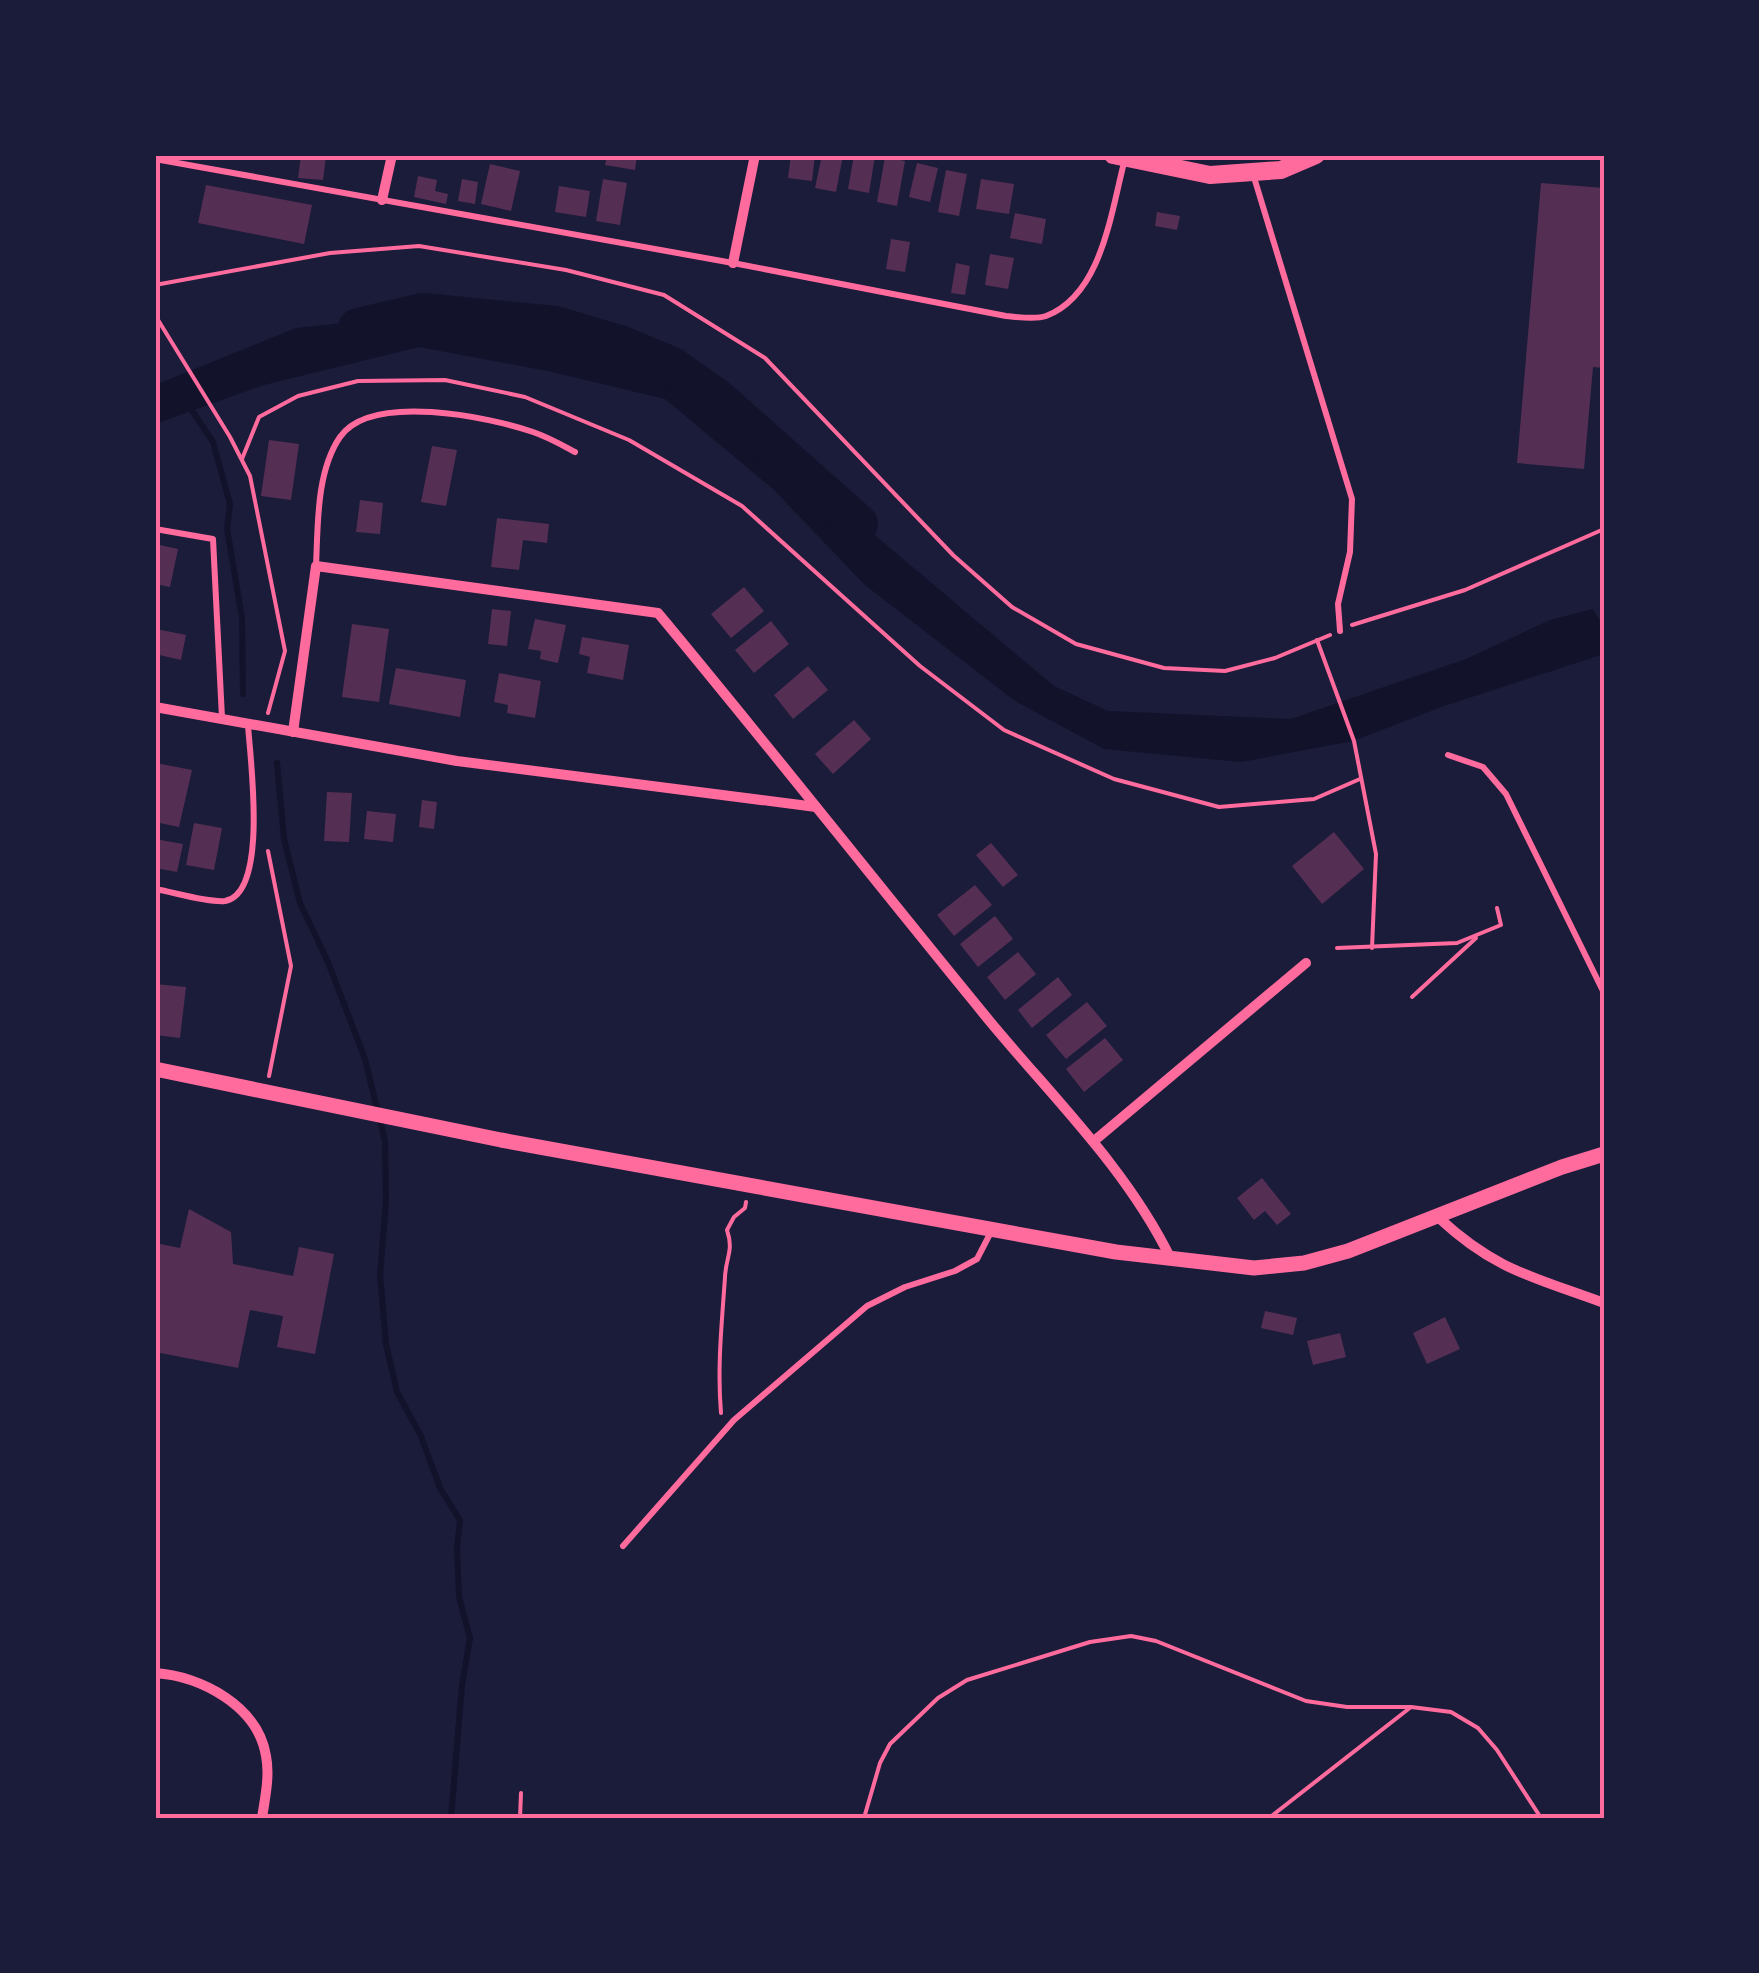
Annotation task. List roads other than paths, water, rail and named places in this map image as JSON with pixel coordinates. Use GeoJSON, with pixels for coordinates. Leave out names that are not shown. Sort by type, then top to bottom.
{"type":"FeatureCollection","features":[{"type":"Feature","properties":{"kind":"main road"},"geometry":{"type":"LineString","coordinates":[[1122,156],[1210,175],[1281,170],[1316,155]]}},
{"type":"Feature","properties":{"kind":"street"},"geometry":{"type":"LineString","coordinates":[[382,200],[392,155]]}},
{"type":"Feature","properties":{"kind":"street"},"geometry":{"type":"LineString","coordinates":[[733,262],[755,155]]}},
{"type":"Feature","properties":{"kind":"street"},"geometry":{"type":"LineString","coordinates":[[293,732],[316,566],[658,613],[987,1018],[1094,1141],[1150,1215],[1172,1260]]}},
{"type":"Feature","properties":{"kind":"street"},"geometry":{"type":"LineString","coordinates":[[155,706],[457,761],[816,807]]}},
{"type":"Feature","properties":{"kind":"street"},"geometry":{"type":"LineString","coordinates":[[1094,1141],[1306,963]]}},
{"type":"Feature","properties":{"kind":"street"},"geometry":{"type":"LineString","coordinates":[[155,1069],[398,1119],[994,1228],[1172,1260],[1254,1268],[1304,1263],[1348,1251],[1603,1158]]}},
{"type":"Feature","properties":{"kind":"street"},"geometry":{"type":"LineString","coordinates":[[1439,1218],[1484,1256],[1506,1268],[1604,1303]]}},
{"type":"Feature","properties":{"kind":"street"},"geometry":{"type":"LineString","coordinates":[[155,1673],[194,1681],[218,1692],[250,1721],[266,1754],[262,1818]]}},
{"type":"Feature","properties":{"kind":"lane"},"geometry":{"type":"LineString","coordinates":[[155,159],[733,262],[1006,316],[1044,318],[1075,298],[1097,259],[1122,156]]}},
{"type":"Feature","properties":{"kind":"lane"},"geometry":{"type":"LineString","coordinates":[[1254,174],[1352,499],[1350,552],[1338,604],[1340,631]]}},
{"type":"Feature","properties":{"kind":"lane"},"geometry":{"type":"LineString","coordinates":[[316,566],[320,507],[330,458],[341,436],[354,423],[377,415],[410,411],[464,416],[533,432],[576,452]]}},
{"type":"Feature","properties":{"kind":"lane"},"geometry":{"type":"LineString","coordinates":[[155,529],[213,539],[222,719]]}},
{"type":"Feature","properties":{"kind":"lane"},"geometry":{"type":"LineString","coordinates":[[155,889],[224,901],[239,894],[250,871],[254,806],[248,724]]}},
{"type":"Feature","properties":{"kind":"lane"},"geometry":{"type":"LineString","coordinates":[[1448,755],[1484,768],[1506,794],[1604,994]]}},
{"type":"Feature","properties":{"kind":"lane"},"geometry":{"type":"LineString","coordinates":[[623,1546],[722,1433],[867,1306],[905,1286],[955,1271],[977,1258],[994,1228]]}},
{"type":"Feature","properties":{"kind":"waterway"},"geometry":{"type":"LineString","coordinates":[[358,328],[423,313],[555,326],[622,346],[672,367],[716,398],[858,524]]}},
{"type":"Feature","properties":{"kind":"waterway"},"geometry":{"type":"LineString","coordinates":[[189,406],[213,442],[230,504],[227,529],[242,618],[243,694]]}},
{"type":"Feature","properties":{"kind":"waterway"},"geometry":{"type":"LineString","coordinates":[[277,763],[284,839],[300,903],[328,962],[365,1059],[385,1141],[386,1201],[380,1275],[386,1344],[397,1392],[421,1436],[440,1488],[460,1520],[459,1597],[470,1638],[462,1685],[451,1818]]}}]}
